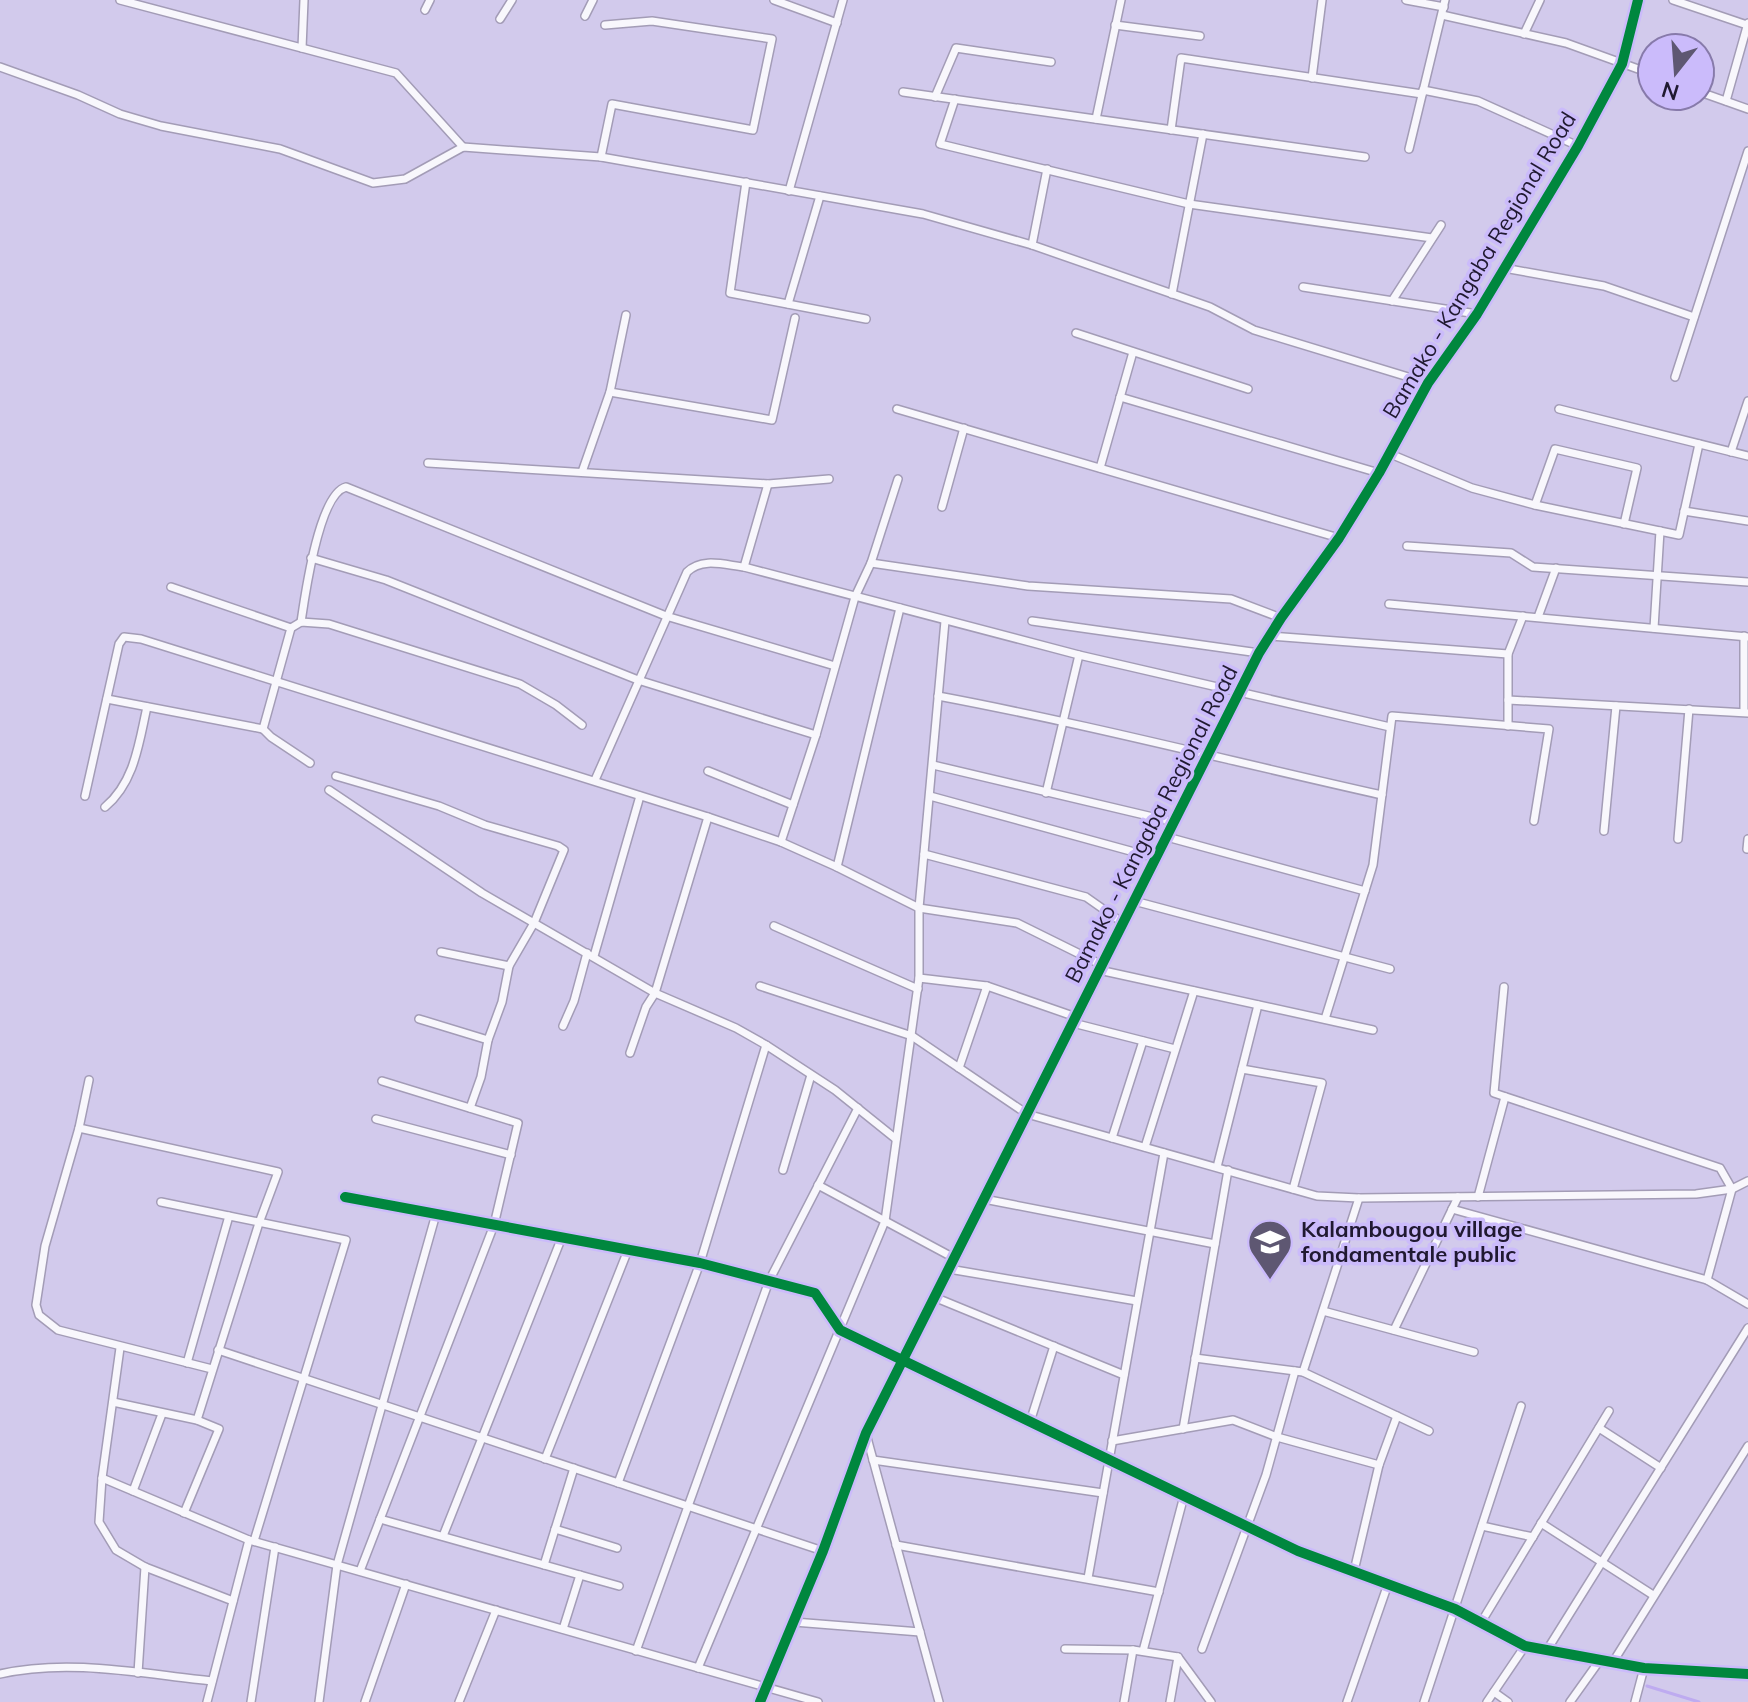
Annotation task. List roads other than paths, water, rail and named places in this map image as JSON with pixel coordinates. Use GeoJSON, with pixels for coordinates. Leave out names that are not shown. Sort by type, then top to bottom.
{"type":"FeatureCollection","features":[{"type":"Feature","properties":{"kind":"street"},"geometry":{"type":"LineString","coordinates":[[120,0],[396,73],[463,147]]}},
{"type":"Feature","properties":{"kind":"street"},"geometry":{"type":"LineString","coordinates":[[302,48],[304,0]]}},
{"type":"Feature","properties":{"kind":"street"},"geometry":{"type":"LineString","coordinates":[[425,10],[430,0]]}},
{"type":"Feature","properties":{"kind":"street"},"geometry":{"type":"LineString","coordinates":[[500,19],[512,0]]}},
{"type":"Feature","properties":{"kind":"street"},"geometry":{"type":"LineString","coordinates":[[585,16],[593,0]]}},
{"type":"Feature","properties":{"kind":"street"},"geometry":{"type":"LineString","coordinates":[[774,0],[837,23]]}},
{"type":"Feature","properties":{"kind":"street"},"geometry":{"type":"LineString","coordinates":[[789,191],[843,0]]}},
{"type":"Feature","properties":{"kind":"street"},"geometry":{"type":"LineString","coordinates":[[1096,119],[1121,0]]}},
{"type":"Feature","properties":{"kind":"street"},"geometry":{"type":"LineString","coordinates":[[1312,78],[1322,0]]}},
{"type":"Feature","properties":{"kind":"street"},"geometry":{"type":"LineString","coordinates":[[1406,0],[1444,7],[1524,34],[1566,43],[1636,69]]}},
{"type":"Feature","properties":{"kind":"street"},"geometry":{"type":"LineString","coordinates":[[1524,34],[1540,0]]}},
{"type":"Feature","properties":{"kind":"street","name":"Bamako - Kangaba Regional Road"},"geometry":{"type":"LineString","coordinates":[[760,1702],[823,1551],[866,1433],[1259,653],[1339,538],[1428,383],[1477,314],[1578,146],[1622,64],[1638,0]]}},
{"type":"Feature","properties":{"kind":"street"},"geometry":{"type":"LineString","coordinates":[[1673,0],[1748,24],[1726,101]]}},
{"type":"Feature","properties":{"kind":"street"},"geometry":{"type":"LineString","coordinates":[[1409,149],[1444,7]]}},
{"type":"Feature","properties":{"kind":"street"},"geometry":{"type":"LineString","coordinates":[[601,157],[612,104],[753,130],[772,39],[652,21],[605,25]]}},
{"type":"Feature","properties":{"kind":"street"},"geometry":{"type":"LineString","coordinates":[[1115,25],[1200,36]]}},
{"type":"Feature","properties":{"kind":"street"},"geometry":{"type":"LineString","coordinates":[[935,97],[956,48],[1051,62]]}},
{"type":"Feature","properties":{"kind":"street"},"geometry":{"type":"LineString","coordinates":[[1171,130],[1181,58],[1478,101],[1578,146]]}},
{"type":"Feature","properties":{"kind":"street"},"geometry":{"type":"LineString","coordinates":[[0,67],[120,114],[161,126],[280,149],[373,183],[405,179],[463,147],[601,157],[923,214],[1032,245],[1210,307],[1254,330],[1428,383]]}},
{"type":"Feature","properties":{"kind":"street"},"geometry":{"type":"LineString","coordinates":[[903,92],[1365,157]]}},
{"type":"Feature","properties":{"kind":"street"},"geometry":{"type":"LineString","coordinates":[[1716,98],[1748,109]]}},
{"type":"Feature","properties":{"kind":"street"},"geometry":{"type":"LineString","coordinates":[[955,99],[940,144],[1189,204],[1432,238]]}},
{"type":"Feature","properties":{"kind":"street"},"geometry":{"type":"LineString","coordinates":[[1172,294],[1203,134]]}},
{"type":"Feature","properties":{"kind":"street"},"geometry":{"type":"LineString","coordinates":[[1675,377],[1748,151]]}},
{"type":"Feature","properties":{"kind":"street"},"geometry":{"type":"LineString","coordinates":[[1032,245],[1047,169]]}},
{"type":"Feature","properties":{"kind":"street"},"geometry":{"type":"LineString","coordinates":[[746,182],[730,293],[866,319]]}},
{"type":"Feature","properties":{"kind":"street"},"geometry":{"type":"LineString","coordinates":[[788,304],[820,196]]}},
{"type":"Feature","properties":{"kind":"street"},"geometry":{"type":"LineString","coordinates":[[1392,301],[1441,225]]}},
{"type":"Feature","properties":{"kind":"street"},"geometry":{"type":"LineString","coordinates":[[1504,268],[1604,286],[1694,317]]}},
{"type":"Feature","properties":{"kind":"street"},"geometry":{"type":"LineString","coordinates":[[1303,287],[1477,314]]}},
{"type":"Feature","properties":{"kind":"street"},"geometry":{"type":"LineString","coordinates":[[582,472],[610,392],[626,315]]}},
{"type":"Feature","properties":{"kind":"street"},"geometry":{"type":"LineString","coordinates":[[610,392],[772,420],[795,318]]}},
{"type":"Feature","properties":{"kind":"street"},"geometry":{"type":"LineString","coordinates":[[1076,333],[1248,389]]}},
{"type":"Feature","properties":{"kind":"street"},"geometry":{"type":"LineString","coordinates":[[1100,468],[1133,352]]}},
{"type":"Feature","properties":{"kind":"street"},"geometry":{"type":"LineString","coordinates":[[1120,397],[1379,473]]}},
{"type":"Feature","properties":{"kind":"street"},"geometry":{"type":"LineString","coordinates":[[1731,452],[1748,401]]}},
{"type":"Feature","properties":{"kind":"street"},"geometry":{"type":"LineString","coordinates":[[897,409],[1339,538]]}},
{"type":"Feature","properties":{"kind":"street"},"geometry":{"type":"LineString","coordinates":[[1559,409],[1748,456]]}},
{"type":"Feature","properties":{"kind":"street"},"geometry":{"type":"LineString","coordinates":[[942,507],[964,428]]}},
{"type":"Feature","properties":{"kind":"street"},"geometry":{"type":"LineString","coordinates":[[1388,453],[1472,488],[1535,505],[1679,535],[1699,444]]}},
{"type":"Feature","properties":{"kind":"street"},"geometry":{"type":"LineString","coordinates":[[1535,505],[1555,449],[1637,468],[1624,524]]}},
{"type":"Feature","properties":{"kind":"street"},"geometry":{"type":"LineString","coordinates":[[428,463],[768,484],[829,479]]}},
{"type":"Feature","properties":{"kind":"street"},"geometry":{"type":"LineString","coordinates":[[781,842],[816,735],[855,597],[871,563],[898,479]]}},
{"type":"Feature","properties":{"kind":"street"},"geometry":{"type":"LineString","coordinates":[[744,567],[768,484]]}},
{"type":"Feature","properties":{"kind":"street"},"geometry":{"type":"LineString","coordinates":[[301,622],[311,558],[334,499],[341,488],[346,487],[666,616],[835,666]]}},
{"type":"Feature","properties":{"kind":"street"},"geometry":{"type":"LineString","coordinates":[[1684,511],[1748,521]]}},
{"type":"Feature","properties":{"kind":"street"},"geometry":{"type":"LineString","coordinates":[[1654,628],[1660,531]]}},
{"type":"Feature","properties":{"kind":"street"},"geometry":{"type":"LineString","coordinates":[[1407,546],[1511,553],[1533,567],[1748,582]]}},
{"type":"Feature","properties":{"kind":"street"},"geometry":{"type":"LineString","coordinates":[[311,558],[386,580],[638,680],[816,735]]}},
{"type":"Feature","properties":{"kind":"street"},"geometry":{"type":"LineString","coordinates":[[595,780],[687,572],[695,564],[708,562],[744,567],[1079,655],[1390,727]]}},
{"type":"Feature","properties":{"kind":"street"},"geometry":{"type":"LineString","coordinates":[[871,563],[1028,586],[1231,599],[1281,618]]}},
{"type":"Feature","properties":{"kind":"street"},"geometry":{"type":"LineString","coordinates":[[1538,617],[1556,568]]}},
{"type":"Feature","properties":{"kind":"street"},"geometry":{"type":"LineString","coordinates":[[171,587],[291,628]]}},
{"type":"Feature","properties":{"kind":"street"},"geometry":{"type":"LineString","coordinates":[[1389,604],[1746,637],[1746,712],[1508,700]]}},
{"type":"Feature","properties":{"kind":"street"},"geometry":{"type":"LineString","coordinates":[[837,867],[900,608]]}},
{"type":"Feature","properties":{"kind":"street"},"geometry":{"type":"LineString","coordinates":[[1508,726],[1508,654],[1523,616]]}},
{"type":"Feature","properties":{"kind":"street"},"geometry":{"type":"LineString","coordinates":[[698,1668],[885,1221],[918,989],[919,908],[945,621]]}},
{"type":"Feature","properties":{"kind":"street"},"geometry":{"type":"LineString","coordinates":[[1032,621],[1259,653]]}},
{"type":"Feature","properties":{"kind":"street"},"geometry":{"type":"LineString","coordinates":[[263,729],[291,628],[301,622],[329,624],[505,679],[556,705],[582,725]]}},
{"type":"Feature","properties":{"kind":"street"},"geometry":{"type":"LineString","coordinates":[[1270,636],[1508,654]]}},
{"type":"Feature","properties":{"kind":"street"},"geometry":{"type":"LineString","coordinates":[[85,796],[116,653],[124,637],[141,639],[508,756],[595,780],[781,842],[919,908],[1017,923],[1101,968],[1373,1030]]}},
{"type":"Feature","properties":{"kind":"street"},"geometry":{"type":"LineString","coordinates":[[1046,793],[1079,655]]}},
{"type":"Feature","properties":{"kind":"street"},"geometry":{"type":"LineString","coordinates":[[938,696],[1065,720],[1382,795]]}},
{"type":"Feature","properties":{"kind":"street"},"geometry":{"type":"LineString","coordinates":[[107,699],[263,729],[310,763]]}},
{"type":"Feature","properties":{"kind":"street"},"geometry":{"type":"LineString","coordinates":[[1604,831],[1616,706]]}},
{"type":"Feature","properties":{"kind":"street"},"geometry":{"type":"LineString","coordinates":[[105,807],[114,800],[128,779],[147,707]]}},
{"type":"Feature","properties":{"kind":"street"},"geometry":{"type":"LineString","coordinates":[[1678,839],[1689,709]]}},
{"type":"Feature","properties":{"kind":"street"},"geometry":{"type":"LineString","coordinates":[[1325,1019],[1373,865],[1392,716],[1549,729],[1534,821]]}},
{"type":"Feature","properties":{"kind":"street"},"geometry":{"type":"LineString","coordinates":[[933,765],[1174,822]]}},
{"type":"Feature","properties":{"kind":"street"},"geometry":{"type":"LineString","coordinates":[[708,771],[793,805]]}},
{"type":"Feature","properties":{"kind":"street"},"geometry":{"type":"LineString","coordinates":[[336,776],[439,806],[485,825],[564,850],[534,923],[509,966],[502,1002],[488,1040],[481,1077],[470,1108]]}},
{"type":"Feature","properties":{"kind":"street"},"geometry":{"type":"LineString","coordinates":[[329,790],[453,876],[655,993],[736,1028],[766,1045],[858,1108],[896,1139]]}},
{"type":"Feature","properties":{"kind":"street"},"geometry":{"type":"LineString","coordinates":[[563,1026],[590,954],[640,796]]}},
{"type":"Feature","properties":{"kind":"street"},"geometry":{"type":"LineString","coordinates":[[930,796],[1156,858]]}},
{"type":"Feature","properties":{"kind":"street"},"geometry":{"type":"LineString","coordinates":[[630,1053],[646,1007],[655,993],[708,817]]}},
{"type":"Feature","properties":{"kind":"street"},"geometry":{"type":"LineString","coordinates":[[1167,837],[1365,891]]}},
{"type":"Feature","properties":{"kind":"street"},"geometry":{"type":"LineString","coordinates":[[1747,849],[1748,839]]}},
{"type":"Feature","properties":{"kind":"street"},"geometry":{"type":"LineString","coordinates":[[924,854],[1086,897],[1123,923]]}},
{"type":"Feature","properties":{"kind":"street"},"geometry":{"type":"LineString","coordinates":[[1134,901],[1390,969]]}},
{"type":"Feature","properties":{"kind":"street"},"geometry":{"type":"LineString","coordinates":[[774,926],[918,989]]}},
{"type":"Feature","properties":{"kind":"street"},"geometry":{"type":"LineString","coordinates":[[441,952],[509,966]]}},
{"type":"Feature","properties":{"kind":"street"},"geometry":{"type":"LineString","coordinates":[[919,978],[987,986],[1074,1020],[1175,1049]]}},
{"type":"Feature","properties":{"kind":"street"},"geometry":{"type":"LineString","coordinates":[[760,986],[912,1036],[1027,1114],[1317,1196],[1696,1194],[1732,1189],[1748,1181]]}},
{"type":"Feature","properties":{"kind":"street"},"geometry":{"type":"LineString","coordinates":[[959,1068],[987,986]]}},
{"type":"Feature","properties":{"kind":"street"},"geometry":{"type":"LineString","coordinates":[[1504,987],[1494,1093],[1720,1168],[1732,1189],[1707,1280]]}},
{"type":"Feature","properties":{"kind":"street"},"geometry":{"type":"LineString","coordinates":[[1145,1147],[1194,991]]}},
{"type":"Feature","properties":{"kind":"street"},"geometry":{"type":"LineString","coordinates":[[1217,1167],[1258,1005]]}},
{"type":"Feature","properties":{"kind":"street"},"geometry":{"type":"LineString","coordinates":[[419,1019],[488,1040]]}},
{"type":"Feature","properties":{"kind":"street"},"geometry":{"type":"LineString","coordinates":[[1112,1138],[1143,1041]]}},
{"type":"Feature","properties":{"kind":"street"},"geometry":{"type":"LineString","coordinates":[[618,1483],[700,1263],[766,1045]]}},
{"type":"Feature","properties":{"kind":"street"},"geometry":{"type":"LineString","coordinates":[[1242,1069],[1322,1083],[1293,1189]]}},
{"type":"Feature","properties":{"kind":"street"},"geometry":{"type":"LineString","coordinates":[[783,1170],[811,1075]]}},
{"type":"Feature","properties":{"kind":"street"},"geometry":{"type":"LineString","coordinates":[[89,1080],[79,1128],[45,1246],[36,1305],[39,1315],[58,1330],[212,1369]]}},
{"type":"Feature","properties":{"kind":"street"},"geometry":{"type":"LineString","coordinates":[[360,1571],[494,1225],[518,1123],[382,1081]]}},
{"type":"Feature","properties":{"kind":"street"},"geometry":{"type":"LineString","coordinates":[[1478,1197],[1505,1097]]}},
{"type":"Feature","properties":{"kind":"street"},"geometry":{"type":"LineString","coordinates":[[636,1651],[769,1281],[858,1108]]}},
{"type":"Feature","properties":{"kind":"street"},"geometry":{"type":"LineString","coordinates":[[376,1119],[511,1155]]}},
{"type":"Feature","properties":{"kind":"street"},"geometry":{"type":"LineString","coordinates":[[79,1128],[278,1172],[197,1420]]}},
{"type":"Feature","properties":{"kind":"street"},"geometry":{"type":"LineString","coordinates":[[1088,1578],[1164,1153]]}},
{"type":"Feature","properties":{"kind":"street"},"geometry":{"type":"LineString","coordinates":[[1183,1429],[1228,1170]]}},
{"type":"Feature","properties":{"kind":"street"},"geometry":{"type":"LineString","coordinates":[[818,1185],[954,1258]]}},
{"type":"Feature","properties":{"kind":"street"},"geometry":{"type":"LineString","coordinates":[[345,1197],[700,1263],[815,1293],[840,1330],[902,1361],[1298,1551],[1455,1609],[1525,1646],[1644,1668],[1748,1674]]}},
{"type":"Feature","properties":{"kind":"street"},"geometry":{"type":"LineString","coordinates":[[1394,1330],[1458,1197]]}},
{"type":"Feature","properties":{"kind":"street"},"geometry":{"type":"LineString","coordinates":[[1202,1649],[1248,1527],[1359,1198]]}},
{"type":"Feature","properties":{"kind":"street"},"geometry":{"type":"LineString","coordinates":[[984,1199],[1215,1244]]}},
{"type":"Feature","properties":{"kind":"street"},"geometry":{"type":"LineString","coordinates":[[161,1202],[346,1240],[233,1601],[209,1701]]}},
{"type":"Feature","properties":{"kind":"street"},"geometry":{"type":"LineString","coordinates":[[1452,1209],[1707,1280],[1748,1304]]}},
{"type":"Feature","properties":{"kind":"street"},"geometry":{"type":"LineString","coordinates":[[319,1702],[337,1565],[436,1214]]}},
{"type":"Feature","properties":{"kind":"street"},"geometry":{"type":"LineString","coordinates":[[187,1363],[229,1216]]}},
{"type":"Feature","properties":{"kind":"street"},"geometry":{"type":"LineString","coordinates":[[443,1536],[562,1237]]}},
{"type":"Feature","properties":{"kind":"street"},"geometry":{"type":"LineString","coordinates":[[545,1459],[628,1250]]}},
{"type":"Feature","properties":{"kind":"street"},"geometry":{"type":"LineString","coordinates":[[949,1269],[1137,1301]]}},
{"type":"Feature","properties":{"kind":"street"},"geometry":{"type":"LineString","coordinates":[[934,1297],[1124,1375]]}},
{"type":"Feature","properties":{"kind":"street"},"geometry":{"type":"LineString","coordinates":[[1323,1311],[1474,1352]]}},
{"type":"Feature","properties":{"kind":"street"},"geometry":{"type":"LineString","coordinates":[[1547,1650],[1748,1328]]}},
{"type":"Feature","properties":{"kind":"street"},"geometry":{"type":"LineString","coordinates":[[1030,1422],[1054,1346]]}},
{"type":"Feature","properties":{"kind":"street"},"geometry":{"type":"LineString","coordinates":[[120,1348],[99,1522],[116,1550],[145,1567],[233,1601]]}},
{"type":"Feature","properties":{"kind":"street"},"geometry":{"type":"LineString","coordinates":[[218,1350],[823,1551]]}},
{"type":"Feature","properties":{"kind":"street"},"geometry":{"type":"LineString","coordinates":[[1195,1358],[1299,1372],[1429,1431]]}},
{"type":"Feature","properties":{"kind":"street"},"geometry":{"type":"LineString","coordinates":[[113,1402],[197,1420],[219,1429],[184,1513]]}},
{"type":"Feature","properties":{"kind":"street"},"geometry":{"type":"LineString","coordinates":[[1424,1702],[1521,1406]]}},
{"type":"Feature","properties":{"kind":"street"},"geometry":{"type":"LineString","coordinates":[[1482,1621],[1609,1411]]}},
{"type":"Feature","properties":{"kind":"street"},"geometry":{"type":"LineString","coordinates":[[133,1491],[162,1414]]}},
{"type":"Feature","properties":{"kind":"street"},"geometry":{"type":"LineString","coordinates":[[1354,1571],[1379,1465],[1397,1416]]}},
{"type":"Feature","properties":{"kind":"street"},"geometry":{"type":"LineString","coordinates":[[1112,1441],[1233,1420],[1277,1437],[1379,1465]]}},
{"type":"Feature","properties":{"kind":"street"},"geometry":{"type":"LineString","coordinates":[[1599,1428],[1661,1468]]}},
{"type":"Feature","properties":{"kind":"street"},"geometry":{"type":"LineString","coordinates":[[866,1433],[939,1702]]}},
{"type":"Feature","properties":{"kind":"street"},"geometry":{"type":"LineString","coordinates":[[1613,1662],[1748,1446]]}},
{"type":"Feature","properties":{"kind":"street"},"geometry":{"type":"LineString","coordinates":[[873,1460],[1103,1493]]}},
{"type":"Feature","properties":{"kind":"street"},"geometry":{"type":"LineString","coordinates":[[544,1565],[574,1468]]}},
{"type":"Feature","properties":{"kind":"street"},"geometry":{"type":"LineString","coordinates":[[102,1478],[252,1540],[818,1702]]}},
{"type":"Feature","properties":{"kind":"street"},"geometry":{"type":"LineString","coordinates":[[1143,1651],[1184,1496]]}},
{"type":"Feature","properties":{"kind":"street"},"geometry":{"type":"LineString","coordinates":[[380,1519],[619,1586]]}},
{"type":"Feature","properties":{"kind":"street"},"geometry":{"type":"LineString","coordinates":[[1541,1523],[1653,1595]]}},
{"type":"Feature","properties":{"kind":"street"},"geometry":{"type":"LineString","coordinates":[[1482,1526],[1533,1537]]}},
{"type":"Feature","properties":{"kind":"street"},"geometry":{"type":"LineString","coordinates":[[555,1529],[617,1548]]}},
{"type":"Feature","properties":{"kind":"street"},"geometry":{"type":"LineString","coordinates":[[896,1545],[1159,1592]]}},
{"type":"Feature","properties":{"kind":"street"},"geometry":{"type":"LineString","coordinates":[[251,1702],[275,1547]]}},
{"type":"Feature","properties":{"kind":"street"},"geometry":{"type":"LineString","coordinates":[[138,1673],[145,1567]]}},
{"type":"Feature","properties":{"kind":"street"},"geometry":{"type":"LineString","coordinates":[[563,1629],[580,1575]]}},
{"type":"Feature","properties":{"kind":"street"},"geometry":{"type":"LineString","coordinates":[[365,1702],[406,1584]]}},
{"type":"Feature","properties":{"kind":"street"},"geometry":{"type":"LineString","coordinates":[[1347,1702],[1388,1584]]}},
{"type":"Feature","properties":{"kind":"street"},"geometry":{"type":"LineString","coordinates":[[459,1702],[496,1610]]}},
{"type":"Feature","properties":{"kind":"street"},"geometry":{"type":"LineString","coordinates":[[794,1622],[920,1632]]}},
{"type":"Feature","properties":{"kind":"street"},"geometry":{"type":"LineString","coordinates":[[1487,1702],[1525,1646]]}},
{"type":"Feature","properties":{"kind":"street"},"geometry":{"type":"LineString","coordinates":[[1065,1649],[1133,1650],[1178,1657],[1211,1702]]}},
{"type":"Feature","properties":{"kind":"street"},"geometry":{"type":"LineString","coordinates":[[1124,1702],[1133,1650]]}},
{"type":"Feature","properties":{"kind":"street"},"geometry":{"type":"LineString","coordinates":[[1170,1702],[1178,1657]]}},
{"type":"Feature","properties":{"kind":"street"},"geometry":{"type":"LineString","coordinates":[[1570,1702],[1600,1660]]}},
{"type":"Feature","properties":{"kind":"street"},"geometry":{"type":"LineString","coordinates":[[0,1674],[17,1670],[81,1667],[212,1681]]}},
{"type":"Feature","properties":{"kind":"street"},"geometry":{"type":"LineString","coordinates":[[1635,1702],[1644,1668]]}},
{"type":"Feature","properties":{"kind":"street"},"geometry":{"type":"LineString","coordinates":[[1494,1692],[1508,1702]]}},
{"type":"Feature","properties":{"kind":"waterway"},"geometry":{"type":"LineString","coordinates":[[1647,1686],[1699,1702]]}},
{"type":"Feature","properties":{"kind":"place","name":"Kalambougou village fondamentale public"},"geometry":{"type":"Point","coordinates":[1270,1281]}}]}
